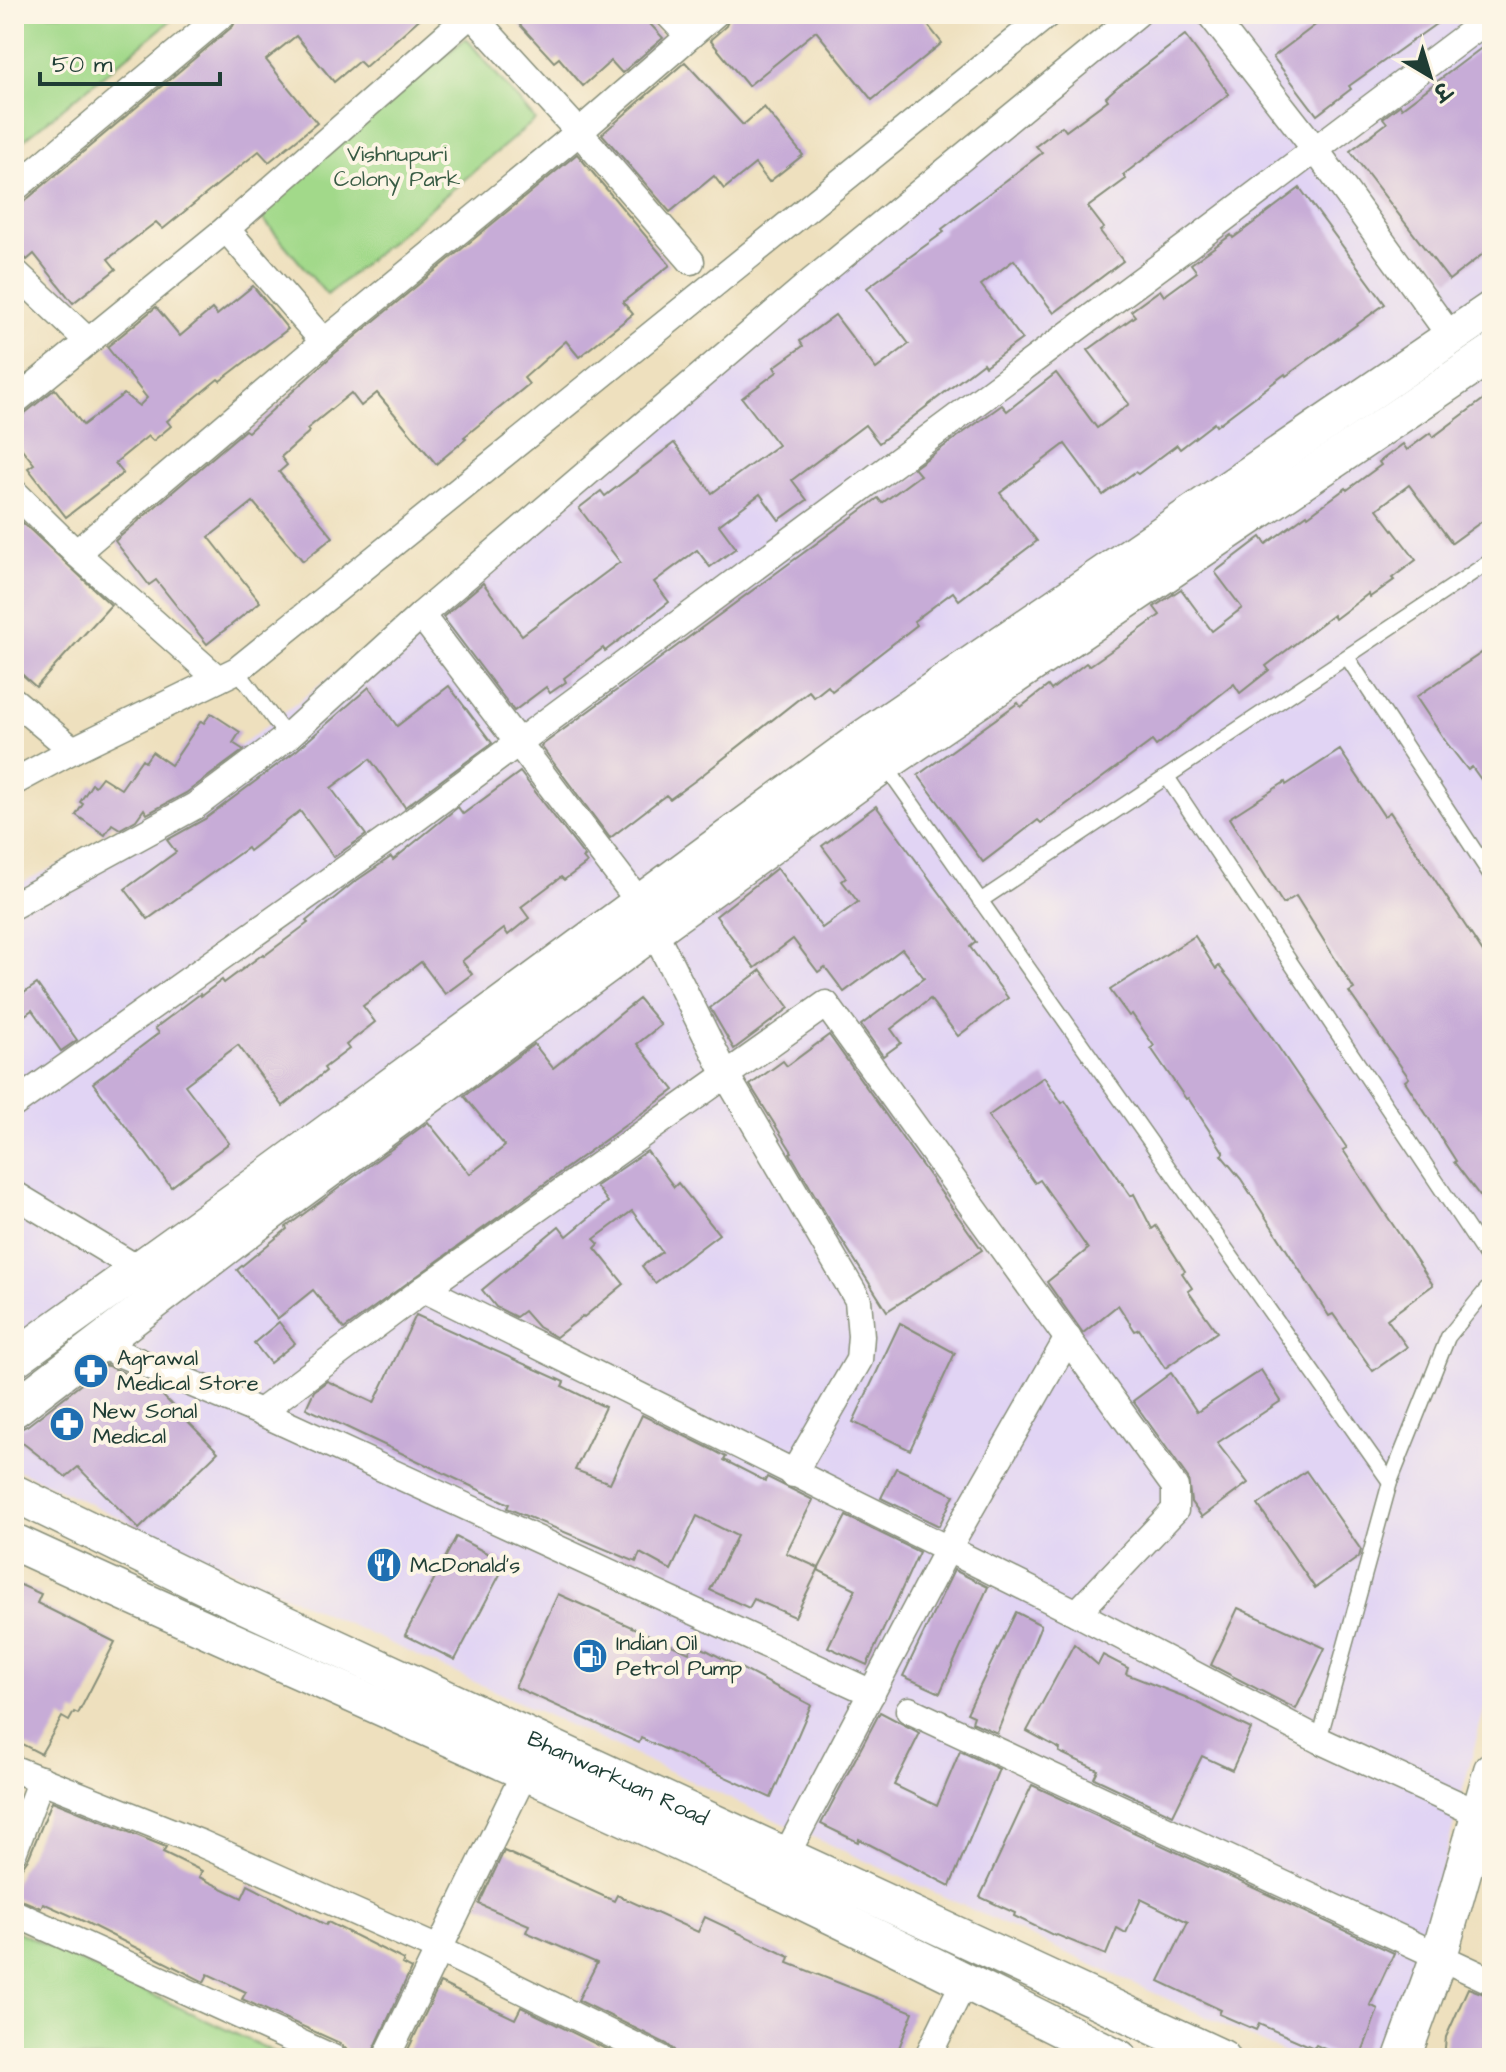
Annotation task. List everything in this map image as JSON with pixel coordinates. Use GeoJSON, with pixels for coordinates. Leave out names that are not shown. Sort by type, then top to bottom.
{"type":"FeatureCollection","features":[{"type":"Feature","properties":{"kind":"street"},"geometry":{"type":"LineString","coordinates":[[14,189],[223,14]]}},
{"type":"Feature","properties":{"kind":"street"},"geometry":{"type":"LineString","coordinates":[[14,402],[226,229],[471,14],[691,261]]}},
{"type":"Feature","properties":{"kind":"street"},"geometry":{"type":"LineString","coordinates":[[668,14],[689,36]]}},
{"type":"Feature","properties":{"kind":"street"},"geometry":{"type":"LineString","coordinates":[[76,553],[324,342],[579,132],[715,14]]}},
{"type":"Feature","properties":{"kind":"street"},"geometry":{"type":"LineString","coordinates":[[14,782],[227,674],[1048,14]]}},
{"type":"Feature","properties":{"kind":"street"},"geometry":{"type":"LineString","coordinates":[[14,905],[195,806],[287,737],[421,615],[812,281],[1137,14]]}},
{"type":"Feature","properties":{"kind":"street"},"geometry":{"type":"LineString","coordinates":[[1210,14],[1315,149],[1451,337]]}},
{"type":"Feature","properties":{"kind":"street"},"geometry":{"type":"LineString","coordinates":[[14,1104],[406,826],[1492,16]]}},
{"type":"Feature","properties":{"kind":"street"},"geometry":{"type":"LineString","coordinates":[[226,229],[324,342]]}},
{"type":"Feature","properties":{"kind":"street"},"geometry":{"type":"LineString","coordinates":[[14,271],[88,341]]}},
{"type":"Feature","properties":{"kind":"street"},"geometry":{"type":"LineString","coordinates":[[14,1409],[646,917],[865,737],[1492,309]]}},
{"type":"Feature","properties":{"kind":"street"},"geometry":{"type":"LineString","coordinates":[[14,1359],[138,1269],[646,917],[884,764],[1492,353]]}},
{"type":"Feature","properties":{"kind":"street"},"geometry":{"type":"LineString","coordinates":[[14,492],[76,553],[227,674]]}},
{"type":"Feature","properties":{"kind":"street"},"geometry":{"type":"LineString","coordinates":[[421,615],[519,741],[646,917],[726,1075],[858,1300],[859,1360],[793,1474]]}},
{"type":"Feature","properties":{"kind":"street"},"geometry":{"type":"LineString","coordinates":[[14,701],[73,750]]}},
{"type":"Feature","properties":{"kind":"street"},"geometry":{"type":"LineString","coordinates":[[260,1412],[424,1289],[826,1004],[1175,1487],[1175,1510],[1077,1613]]}},
{"type":"Feature","properties":{"kind":"street"},"geometry":{"type":"LineString","coordinates":[[14,1074],[38,1087]]}},
{"type":"Feature","properties":{"kind":"street"},"geometry":{"type":"LineString","coordinates":[[14,1194],[138,1269]]}},
{"type":"Feature","properties":{"kind":"street"},"geometry":{"type":"LineString","coordinates":[[424,1289],[1077,1613],[1319,1740],[1485,1817]]}},
{"type":"Feature","properties":{"kind":"street"},"geometry":{"type":"LineString","coordinates":[[785,1857],[948,1548],[1068,1338]]}},
{"type":"Feature","properties":{"kind":"street"},"geometry":{"type":"LineString","coordinates":[[97,1344],[260,1412],[872,1693]]}},
{"type":"Feature","properties":{"kind":"street","name":"Bhanwarkuan Road"},"geometry":{"type":"LineString","coordinates":[[14,1493],[244,1605],[1222,2058]]}},
{"type":"Feature","properties":{"kind":"street","name":"Bhanwarkuan Road"},"geometry":{"type":"LineString","coordinates":[[14,1542],[525,1772],[965,1980],[1119,2058]]}},
{"type":"Feature","properties":{"kind":"street"},"geometry":{"type":"LineString","coordinates":[[909,1710],[1492,1981]]}},
{"type":"Feature","properties":{"kind":"street"},"geometry":{"type":"LineString","coordinates":[[14,1769],[200,1843],[438,1949],[660,2058]]}},
{"type":"Feature","properties":{"kind":"street"},"geometry":{"type":"LineString","coordinates":[[1402,2058],[1485,1817],[1492,1770]]}},
{"type":"Feature","properties":{"kind":"street"},"geometry":{"type":"LineString","coordinates":[[386,2058],[525,1772]]}},
{"type":"Feature","properties":{"kind":"street"},"geometry":{"type":"LineString","coordinates":[[14,1851],[41,1779]]}},
{"type":"Feature","properties":{"kind":"street"},"geometry":{"type":"LineString","coordinates":[[14,1913],[333,2058]]}},
{"type":"Feature","properties":{"kind":"street"},"geometry":{"type":"LineString","coordinates":[[1427,2058],[1439,1956]]}},
{"type":"Feature","properties":{"kind":"street"},"geometry":{"type":"LineString","coordinates":[[927,2058],[965,1980]]}},
{"type":"Feature","properties":{"kind":"lane"},"geometry":{"type":"LineString","coordinates":[[980,901],[1492,560]]}},
{"type":"Feature","properties":{"kind":"lane"},"geometry":{"type":"LineString","coordinates":[[1347,657],[1492,877]]}},
{"type":"Feature","properties":{"kind":"lane"},"geometry":{"type":"LineString","coordinates":[[227,674],[287,737]]}},
{"type":"Feature","properties":{"kind":"lane"},"geometry":{"type":"LineString","coordinates":[[884,764],[1390,1482]]}},
{"type":"Feature","properties":{"kind":"lane"},"geometry":{"type":"LineString","coordinates":[[1167,777],[1492,1265]]}},
{"type":"Feature","properties":{"kind":"lane"},"geometry":{"type":"LineString","coordinates":[[1319,1740],[1390,1482],[1448,1337],[1492,1283]]}},
{"type":"Feature","properties":{"kind":"shaded area"},"geometry":{"type":"Polygon","coordinates":[[[1148,14],[1492,14],[1492,1680],[1392,2058],[1296,2058],[14,1468],[14,886],[84,853],[232,752],[476,566],[1148,14]]]}},
{"type":"Feature","properties":{"kind":"green space"},"geometry":{"type":"Polygon","coordinates":[[[14,14],[179,14],[14,148],[14,14]]]}},
{"type":"Feature","properties":{"kind":"green space","name":"Vishnupuri Colony Park"},"geometry":{"type":"Polygon","coordinates":[[[466,38],[535,120],[327,295],[258,213],[466,38]]]}},
{"type":"Feature","properties":{"kind":"green space"},"geometry":{"type":"Polygon","coordinates":[[[14,1930],[287,2058],[14,2058],[14,1930]]]}},
{"type":"Feature","properties":{"kind":"building"},"geometry":{"type":"Polygon","coordinates":[[[239,14],[425,14],[365,67],[359,61],[334,82],[296,36],[266,60],[317,123],[269,162],[259,151],[163,229],[156,222],[108,259],[116,269],[73,303],[34,254],[27,260],[14,245],[14,210],[233,26],[239,14]]]}},
{"type":"Feature","properties":{"kind":"building"},"geometry":{"type":"Polygon","coordinates":[[[510,14],[641,14],[663,38],[622,73],[611,61],[583,86],[559,58],[554,62],[510,14]]]}},
{"type":"Feature","properties":{"kind":"building"},"geometry":{"type":"Polygon","coordinates":[[[731,14],[919,14],[942,43],[872,100],[816,31],[748,86],[710,40],[726,26],[731,14]]]}},
{"type":"Feature","properties":{"kind":"building"},"geometry":{"type":"Polygon","coordinates":[[[1330,14],[1450,14],[1349,86],[1351,89],[1317,115],[1273,57],[1330,14]]]}},
{"type":"Feature","properties":{"kind":"building"},"geometry":{"type":"Polygon","coordinates":[[[1185,35],[1229,94],[1123,175],[1126,179],[1088,207],[1104,228],[1100,231],[1123,261],[1054,313],[1014,260],[981,285],[1022,339],[985,366],[983,363],[879,443],[865,425],[792,480],[807,500],[779,520],[760,494],[719,525],[736,548],[710,567],[697,550],[654,582],[669,602],[564,678],[566,682],[550,693],[546,687],[514,711],[443,617],[483,583],[522,635],[620,562],[579,508],[601,491],[605,496],[674,443],[712,493],[778,445],[742,398],[777,372],[774,367],[803,346],[800,341],[835,315],[876,369],[909,344],[867,288],[944,232],[942,229],[1042,153],[1036,146],[1062,126],[1066,131],[1108,100],[1106,97],[1117,87],[1185,35]]]}},
{"type":"Feature","properties":{"kind":"building"},"geometry":{"type":"Polygon","coordinates":[[[1492,40],[1492,247],[1449,280],[1350,151],[1387,123],[1383,118],[1400,105],[1402,108],[1492,40]]]}},
{"type":"Feature","properties":{"kind":"building"},"geometry":{"type":"Polygon","coordinates":[[[685,62],[743,125],[764,107],[803,155],[769,182],[755,164],[724,189],[714,176],[670,212],[602,134],[685,62]]]}},
{"type":"Feature","properties":{"kind":"building"},"geometry":{"type":"Polygon","coordinates":[[[577,154],[670,265],[623,302],[633,314],[579,357],[566,341],[524,378],[529,384],[436,464],[377,393],[361,406],[351,393],[307,429],[309,432],[281,457],[287,465],[279,472],[333,537],[303,561],[253,502],[209,537],[260,602],[207,644],[156,580],[149,585],[115,541],[245,430],[248,432],[334,354],[577,154]]]}},
{"type":"Feature","properties":{"kind":"building"},"geometry":{"type":"Polygon","coordinates":[[[1300,188],[1385,304],[1216,426],[1214,423],[1180,449],[1177,445],[1103,495],[1065,444],[1000,493],[1037,541],[959,600],[953,592],[914,621],[917,625],[832,691],[828,686],[814,697],[809,691],[696,780],[670,799],[666,795],[610,838],[541,746],[878,498],[882,503],[920,475],[914,468],[1002,405],[1007,411],[1056,373],[1097,428],[1129,404],[1088,350],[1135,316],[1131,311],[1160,290],[1164,296],[1197,272],[1191,264],[1231,235],[1233,238],[1300,188]]]}},
{"type":"Feature","properties":{"kind":"building"},"geometry":{"type":"Polygon","coordinates":[[[253,286],[288,329],[220,381],[218,379],[167,421],[171,426],[153,441],[148,436],[115,463],[123,473],[66,517],[28,468],[34,464],[14,439],[14,418],[24,414],[55,389],[83,425],[124,394],[139,406],[147,398],[107,347],[156,307],[180,336],[212,309],[217,315],[253,286]]]}},
{"type":"Feature","properties":{"kind":"building"},"geometry":{"type":"Polygon","coordinates":[[[1492,393],[1492,514],[1452,543],[1409,485],[1377,509],[1416,560],[1392,578],[1394,580],[1370,597],[1368,594],[1335,619],[1333,615],[1266,666],[1269,670],[1240,693],[1234,684],[1156,746],[1152,741],[983,862],[918,775],[1018,703],[1021,707],[1048,686],[1051,690],[1086,663],[1089,666],[1118,646],[1160,615],[1154,607],[1181,589],[1212,631],[1242,608],[1215,572],[1261,537],[1266,544],[1347,490],[1403,444],[1407,450],[1430,433],[1433,437],[1492,393]]]}},
{"type":"Feature","properties":{"kind":"building"},"geometry":{"type":"Polygon","coordinates":[[[22,522],[111,605],[36,687],[14,667],[14,529],[22,522]]]}},
{"type":"Feature","properties":{"kind":"building"},"geometry":{"type":"Polygon","coordinates":[[[1492,646],[1492,795],[1472,767],[1468,770],[1446,742],[1416,697],[1492,646]]]}},
{"type":"Feature","properties":{"kind":"building"},"geometry":{"type":"Polygon","coordinates":[[[449,686],[492,743],[405,807],[370,759],[331,788],[366,835],[334,857],[300,811],[249,851],[247,848],[148,919],[125,889],[176,852],[167,840],[205,819],[297,750],[369,687],[397,726],[449,686]]]}},
{"type":"Feature","properties":{"kind":"building"},"geometry":{"type":"Polygon","coordinates":[[[211,713],[240,732],[233,743],[244,750],[186,793],[147,814],[144,809],[136,820],[120,829],[112,824],[105,835],[76,815],[83,804],[80,802],[92,784],[95,786],[102,777],[121,789],[142,759],[145,762],[152,752],[171,765],[201,721],[204,723],[211,713]]]}},
{"type":"Feature","properties":{"kind":"building"},"geometry":{"type":"Polygon","coordinates":[[[1340,750],[1384,816],[1390,812],[1492,966],[1492,1212],[1454,1162],[1405,1081],[1409,1078],[1349,992],[1354,989],[1296,896],[1283,904],[1229,818],[1340,750]]]}},
{"type":"Feature","properties":{"kind":"building"},"geometry":{"type":"Polygon","coordinates":[[[520,772],[587,863],[564,880],[561,877],[521,907],[529,918],[508,935],[504,929],[462,961],[472,974],[445,994],[421,962],[363,1006],[375,1022],[346,1045],[349,1049],[324,1068],[326,1071],[283,1106],[238,1045],[185,1085],[229,1143],[171,1187],[93,1083],[159,1033],[155,1028],[200,994],[222,980],[224,983],[264,956],[353,883],[391,857],[393,860],[458,807],[463,814],[520,772]]]}},
{"type":"Feature","properties":{"kind":"building"},"geometry":{"type":"Polygon","coordinates":[[[876,806],[976,942],[970,947],[1008,998],[958,1036],[930,999],[891,1029],[901,1043],[883,1056],[861,1025],[924,978],[902,949],[844,992],[825,967],[818,972],[793,939],[755,968],[716,916],[777,868],[822,928],[858,902],[842,881],[846,878],[822,846],[876,806]]]}},
{"type":"Feature","properties":{"kind":"building"},"geometry":{"type":"Polygon","coordinates":[[[1195,936],[1216,969],[1219,966],[1251,1007],[1347,1148],[1343,1150],[1433,1285],[1387,1319],[1407,1347],[1373,1371],[1333,1314],[1329,1316],[1241,1179],[1221,1155],[1224,1153],[1188,1098],[1151,1048],[1154,1046],[1132,1014],[1129,1016],[1110,990],[1195,936]]]}},
{"type":"Feature","properties":{"kind":"building"},"geometry":{"type":"Polygon","coordinates":[[[761,970],[789,1008],[734,1049],[710,1008],[761,970]]]}},
{"type":"Feature","properties":{"kind":"building"},"geometry":{"type":"Polygon","coordinates":[[[37,984],[77,1040],[61,1051],[32,1010],[14,1023],[14,1000],[37,984]]]}},
{"type":"Feature","properties":{"kind":"building"},"geometry":{"type":"Polygon","coordinates":[[[639,999],[661,1025],[637,1044],[674,1090],[344,1329],[313,1290],[277,1319],[237,1270],[286,1227],[428,1122],[470,1174],[505,1146],[464,1096],[534,1044],[553,1068],[639,999]]]}},
{"type":"Feature","properties":{"kind":"building"},"geometry":{"type":"Polygon","coordinates":[[[829,1035],[982,1250],[887,1311],[750,1085],[783,1061],[787,1066],[829,1035]]]}},
{"type":"Feature","properties":{"kind":"building"},"geometry":{"type":"Polygon","coordinates":[[[1044,1077],[1062,1103],[1065,1101],[1131,1196],[1134,1194],[1152,1229],[1156,1226],[1185,1271],[1182,1273],[1192,1288],[1188,1291],[1217,1332],[1165,1368],[1139,1329],[1135,1331],[1118,1305],[1083,1333],[1047,1282],[1088,1249],[1040,1180],[1035,1183],[988,1116],[1044,1077]]]}},
{"type":"Feature","properties":{"kind":"building"},"geometry":{"type":"Polygon","coordinates":[[[647,1151],[674,1187],[678,1183],[719,1234],[655,1283],[642,1266],[662,1252],[632,1211],[594,1239],[599,1244],[595,1248],[624,1284],[556,1337],[538,1327],[524,1311],[516,1317],[496,1307],[482,1290],[559,1226],[567,1236],[608,1202],[596,1186],[647,1151]]]}},
{"type":"Feature","properties":{"kind":"building"},"geometry":{"type":"Polygon","coordinates":[[[416,1315],[564,1382],[562,1386],[605,1407],[575,1470],[610,1483],[642,1415],[713,1450],[726,1457],[724,1460],[765,1481],[767,1477],[813,1500],[786,1553],[819,1568],[795,1617],[754,1599],[749,1608],[710,1590],[737,1536],[697,1516],[671,1570],[640,1553],[636,1562],[507,1508],[509,1504],[306,1408],[314,1391],[327,1381],[374,1403],[416,1315]]]}},
{"type":"Feature","properties":{"kind":"building"},"geometry":{"type":"Polygon","coordinates":[[[279,1322],[295,1343],[270,1363],[254,1343],[279,1322]]]}},
{"type":"Feature","properties":{"kind":"building"},"geometry":{"type":"Polygon","coordinates":[[[900,1323],[955,1353],[910,1450],[853,1422],[900,1323]]]}},
{"type":"Feature","properties":{"kind":"building"},"geometry":{"type":"Polygon","coordinates":[[[106,1365],[138,1379],[137,1385],[161,1394],[218,1452],[139,1529],[78,1467],[66,1477],[14,1436],[14,1432],[27,1426],[106,1365]]]}},
{"type":"Feature","properties":{"kind":"building"},"geometry":{"type":"Polygon","coordinates":[[[1261,1370],[1281,1401],[1217,1443],[1248,1483],[1202,1517],[1191,1502],[1188,1478],[1133,1401],[1171,1373],[1197,1412],[1261,1370]]]}},
{"type":"Feature","properties":{"kind":"building"},"geometry":{"type":"Polygon","coordinates":[[[896,1468],[954,1495],[939,1526],[881,1498],[896,1468]]]}},
{"type":"Feature","properties":{"kind":"building"},"geometry":{"type":"Polygon","coordinates":[[[1306,1471],[1361,1550],[1359,1557],[1315,1588],[1258,1505],[1306,1471]]]}},
{"type":"Feature","properties":{"kind":"building"},"geometry":{"type":"Polygon","coordinates":[[[846,1516],[919,1552],[867,1665],[828,1647],[856,1589],[818,1570],[846,1516]]]}},
{"type":"Feature","properties":{"kind":"building"},"geometry":{"type":"Polygon","coordinates":[[[456,1537],[506,1563],[455,1660],[405,1635],[456,1537]]]}},
{"type":"Feature","properties":{"kind":"building"},"geometry":{"type":"Polygon","coordinates":[[[954,1570],[988,1587],[940,1693],[903,1676],[954,1570]]]}},
{"type":"Feature","properties":{"kind":"building"},"geometry":{"type":"Polygon","coordinates":[[[14,1582],[41,1594],[37,1603],[115,1642],[78,1714],[74,1712],[69,1721],[62,1717],[41,1754],[14,1740],[14,1582]]]}},
{"type":"Feature","properties":{"kind":"building"},"geometry":{"type":"Polygon","coordinates":[[[558,1594],[689,1653],[693,1643],[811,1705],[771,1798],[641,1738],[639,1743],[515,1687],[558,1594]]]}},
{"type":"Feature","properties":{"kind":"building"},"geometry":{"type":"Polygon","coordinates":[[[1238,1608],[1325,1648],[1296,1709],[1211,1665],[1238,1608]]]}},
{"type":"Feature","properties":{"kind":"building"},"geometry":{"type":"Polygon","coordinates":[[[1016,1612],[1041,1625],[997,1733],[972,1722],[974,1716],[967,1713],[1016,1612]]]}},
{"type":"Feature","properties":{"kind":"building"},"geometry":{"type":"Polygon","coordinates":[[[1074,1644],[1098,1665],[1103,1655],[1128,1668],[1126,1674],[1185,1697],[1251,1729],[1232,1770],[1202,1756],[1173,1815],[1094,1778],[1098,1770],[1059,1752],[1060,1749],[1027,1731],[1074,1644]]]}},
{"type":"Feature","properties":{"kind":"building"},"geometry":{"type":"Polygon","coordinates":[[[880,1712],[920,1733],[894,1785],[937,1806],[960,1751],[999,1769],[950,1886],[859,1839],[858,1842],[821,1824],[880,1712]]]}},
{"type":"Feature","properties":{"kind":"building"},"geometry":{"type":"Polygon","coordinates":[[[1032,1785],[1394,1953],[1370,2005],[1378,2009],[1360,2058],[1344,2058],[1316,2045],[1314,2048],[1259,2024],[1256,2030],[1219,2014],[1221,2010],[1159,1981],[1188,1922],[1141,1899],[1126,1933],[1117,1928],[1106,1955],[1055,1936],[980,1897],[1032,1785]]]}},
{"type":"Feature","properties":{"kind":"building"},"geometry":{"type":"Polygon","coordinates":[[[52,1801],[166,1847],[163,1852],[202,1871],[199,1877],[242,1898],[248,1885],[404,1960],[402,1964],[411,1969],[370,2058],[349,2058],[340,2043],[242,1999],[246,1992],[208,1974],[204,1982],[43,1903],[41,1908],[14,1897],[20,1870],[29,1857],[52,1801]]]}},
{"type":"Feature","properties":{"kind":"building"},"geometry":{"type":"Polygon","coordinates":[[[504,1851],[614,1901],[617,1895],[698,1932],[705,1917],[790,1957],[788,1963],[913,2012],[895,2058],[676,2058],[674,2050],[667,2044],[578,2000],[597,1963],[526,1932],[529,1925],[479,1904],[504,1851]]]}},
{"type":"Feature","properties":{"kind":"building"},"geometry":{"type":"Polygon","coordinates":[[[440,1983],[515,2019],[521,2007],[624,2058],[404,2058],[440,1983]]]}},
{"type":"Feature","properties":{"kind":"building"},"geometry":{"type":"Polygon","coordinates":[[[1468,1988],[1492,1997],[1492,2058],[1444,2058],[1446,2037],[1468,1988]]]}},
{"type":"Feature","properties":{"kind":"place","name":"Agrawal Medical Store"},"geometry":{"type":"Point","coordinates":[91,1371]}},
{"type":"Feature","properties":{"kind":"place","name":"New Sonal Medical"},"geometry":{"type":"Point","coordinates":[67,1424]}},
{"type":"Feature","properties":{"kind":"place","name":"McDonald's"},"geometry":{"type":"Point","coordinates":[384,1565]}},
{"type":"Feature","properties":{"kind":"place","name":"Indian Oil Petrol Pump"},"geometry":{"type":"Point","coordinates":[590,1656]}}]}
